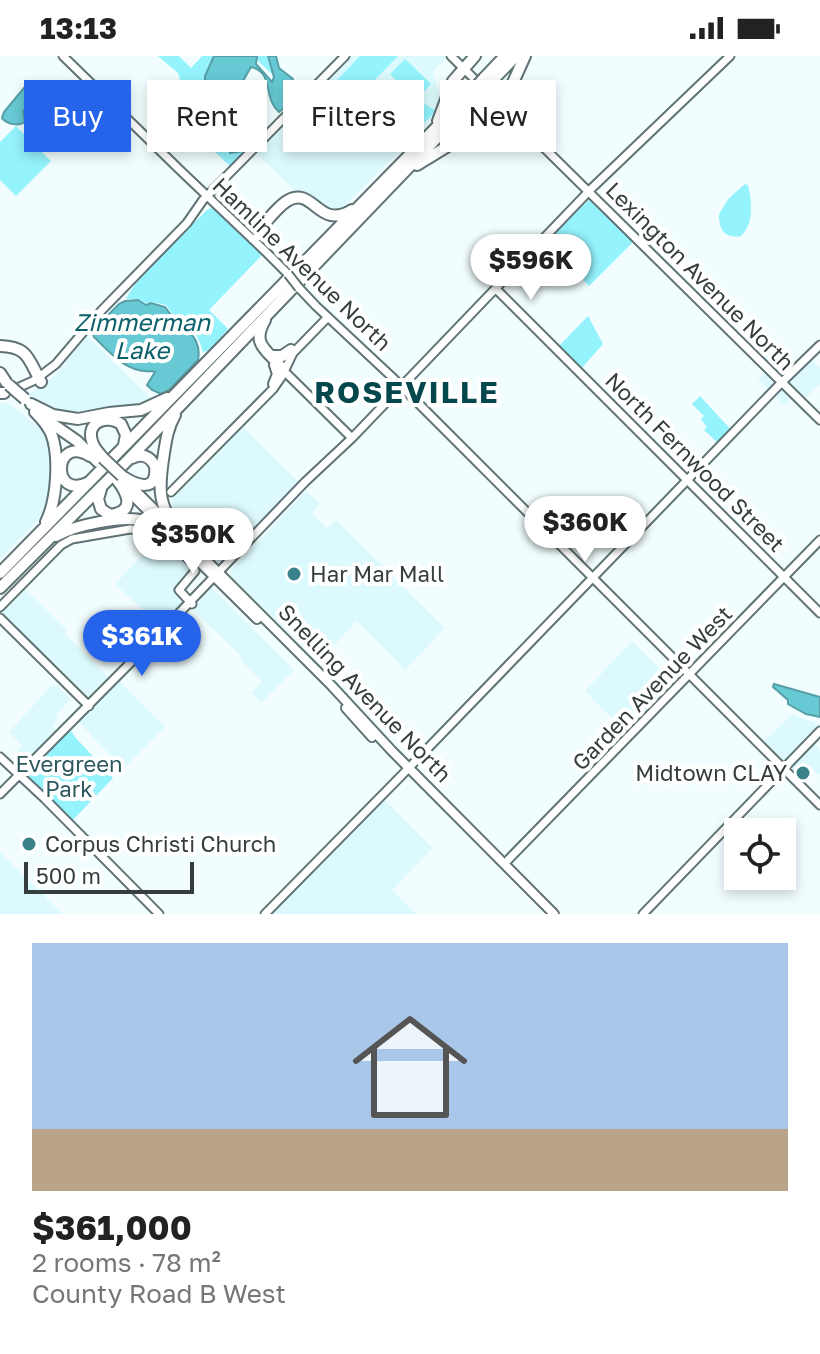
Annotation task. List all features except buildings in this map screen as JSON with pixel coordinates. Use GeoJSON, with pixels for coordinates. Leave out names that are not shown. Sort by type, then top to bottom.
{"type":"FeatureCollection","features":[{"type":"Feature","properties":{"kind":"highway"},"geometry":{"type":"LineString","coordinates":[[424,139],[439,120],[451,85],[475,56]]}},
{"type":"Feature","properties":{"kind":"highway"},"geometry":{"type":"LineString","coordinates":[[487,80],[505,56]]}},
{"type":"Feature","properties":{"kind":"highway"},"geometry":{"type":"LineString","coordinates":[[487,80],[516,56]]}},
{"type":"Feature","properties":{"kind":"highway"},"geometry":{"type":"LineString","coordinates":[[514,80],[525,56]]}},
{"type":"Feature","properties":{"kind":"highway"},"geometry":{"type":"LineString","coordinates":[[424,140],[440,125]]}},
{"type":"Feature","properties":{"kind":"highway"},"geometry":{"type":"LineString","coordinates":[[0,573],[91,481],[122,458],[192,393],[440,129]]}},
{"type":"Feature","properties":{"kind":"highway"},"geometry":{"type":"LineString","coordinates":[[28,404],[49,414],[78,419],[141,410],[169,397],[372,200],[440,151]]}},
{"type":"Feature","properties":{"kind":"highway"},"geometry":{"type":"LineString","coordinates":[[265,225],[291,199],[304,198],[322,212],[335,216],[347,213],[372,200],[413,152]]}},
{"type":"Feature","properties":{"kind":"highway"},"geometry":{"type":"LineString","coordinates":[[265,225],[291,203],[302,201],[311,205],[322,217],[326,230],[309,259]]}},
{"type":"Feature","properties":{"kind":"highway"},"geometry":{"type":"LineString","coordinates":[[275,306],[259,334],[262,346],[278,365]]}},
{"type":"Feature","properties":{"kind":"highway"},"geometry":{"type":"LineString","coordinates":[[222,362],[241,347],[252,345],[278,365]]}},
{"type":"Feature","properties":{"kind":"highway"},"geometry":{"type":"LineString","coordinates":[[0,346],[23,351],[38,381]]}},
{"type":"Feature","properties":{"kind":"highway"},"geometry":{"type":"LineString","coordinates":[[0,356],[9,350],[20,352],[38,381]]}},
{"type":"Feature","properties":{"kind":"highway"},"geometry":{"type":"LineString","coordinates":[[271,388],[282,356],[291,350]]}},
{"type":"Feature","properties":{"kind":"highway"},"geometry":{"type":"LineString","coordinates":[[122,458],[204,365]]}},
{"type":"Feature","properties":{"kind":"highway","name":"Snelling Avenue North"},"geometry":{"type":"LineString","coordinates":[[2,386],[82,439],[115,479]]}},
{"type":"Feature","properties":{"kind":"highway"},"geometry":{"type":"LineString","coordinates":[[180,538],[165,511],[160,484],[169,426],[192,393]]}},
{"type":"Feature","properties":{"kind":"highway"},"geometry":{"type":"LineString","coordinates":[[28,404],[49,428],[55,449],[54,502],[47,520],[29,544]]}},
{"type":"Feature","properties":{"kind":"highway"},"geometry":{"type":"LineString","coordinates":[[0,590],[42,546],[115,479],[126,441],[125,429],[116,420],[104,419],[94,426],[91,438],[100,460]]}},
{"type":"Feature","properties":{"kind":"highway"},"geometry":{"type":"LineString","coordinates":[[91,481],[80,486],[68,483],[62,475],[61,463],[68,454],[76,451],[100,460]]}},
{"type":"Feature","properties":{"kind":"highway"},"geometry":{"type":"LineString","coordinates":[[115,479],[141,486],[149,484],[155,475],[155,466],[148,457],[122,458]]}},
{"type":"Feature","properties":{"kind":"highway"},"geometry":{"type":"LineString","coordinates":[[42,546],[74,528],[126,519],[143,520],[180,538]]}},
{"type":"Feature","properties":{"kind":"main road","name":"Snelling Avenue North"},"geometry":{"type":"LineString","coordinates":[[115,479],[180,538],[554,914]]}},
{"type":"Feature","properties":{"kind":"main road"},"geometry":{"type":"LineString","coordinates":[[230,567],[227,574],[234,589]]}},
{"type":"Feature","properties":{"kind":"main road","name":"Snelling Avenue North"},"geometry":{"type":"LineString","coordinates":[[217,576],[330,684],[546,914]]}},
{"type":"Feature","properties":{"kind":"street","name":"Hamline Avenue North"},"geometry":{"type":"LineString","coordinates":[[63,56],[253,238],[326,316],[820,805]]}},
{"type":"Feature","properties":{"kind":"street"},"geometry":{"type":"LineString","coordinates":[[2,386],[38,381],[61,359],[102,310],[201,209],[207,196],[345,56]]}},
{"type":"Feature","properties":{"kind":"street","name":"Lexington Avenue North"},"geometry":{"type":"LineString","coordinates":[[451,56],[475,80]]}},
{"type":"Feature","properties":{"kind":"street"},"geometry":{"type":"LineString","coordinates":[[0,796],[191,603],[305,482],[352,438],[589,191],[730,56]]}},
{"type":"Feature","properties":{"kind":"street","name":"Lexington Avenue North"},"geometry":{"type":"LineString","coordinates":[[549,152],[820,420]]}},
{"type":"Feature","properties":{"kind":"street"},"geometry":{"type":"LineString","coordinates":[[192,218],[209,204],[218,207]]}},
{"type":"Feature","properties":{"kind":"street"},"geometry":{"type":"LineString","coordinates":[[253,238],[265,225]]}},
{"type":"Feature","properties":{"kind":"street","name":"North Fernwood Street"},"geometry":{"type":"LineString","coordinates":[[496,289],[820,613]]}},
{"type":"Feature","properties":{"kind":"street"},"geometry":{"type":"LineString","coordinates":[[291,350],[326,316]]}},
{"type":"Feature","properties":{"kind":"street"},"geometry":{"type":"LineString","coordinates":[[326,316],[278,365],[352,438]]}},
{"type":"Feature","properties":{"kind":"street"},"geometry":{"type":"LineString","coordinates":[[265,914],[820,345]]}},
{"type":"Feature","properties":{"kind":"street"},"geometry":{"type":"LineString","coordinates":[[171,492],[271,388]]}},
{"type":"Feature","properties":{"kind":"street"},"geometry":{"type":"LineString","coordinates":[[217,576],[230,567],[294,501],[326,463]]}},
{"type":"Feature","properties":{"kind":"street"},"geometry":{"type":"LineString","coordinates":[[0,607],[66,541],[130,529],[161,534],[195,567],[179,589],[191,603]]}},
{"type":"Feature","properties":{"kind":"street","name":"Garden Avenue West"},"geometry":{"type":"LineString","coordinates":[[508,860],[820,540]]}},
{"type":"Feature","properties":{"kind":"street"},"geometry":{"type":"LineString","coordinates":[[0,618],[90,706]]}},
{"type":"Feature","properties":{"kind":"street"},"geometry":{"type":"LineString","coordinates":[[786,770],[820,731]]}},
{"type":"Feature","properties":{"kind":"street"},"geometry":{"type":"LineString","coordinates":[[646,914],[820,737]]}},
{"type":"Feature","properties":{"kind":"street"},"geometry":{"type":"LineString","coordinates":[[0,754],[159,914]]}},
{"type":"Feature","properties":{"kind":"shaded area"},"geometry":{"type":"Polygon","coordinates":[[[348,56],[446,58],[433,72],[440,104],[435,117],[424,128],[424,80],[325,80],[348,56]]]}},
{"type":"Feature","properties":{"kind":"shaded area"},"geometry":{"type":"Polygon","coordinates":[[[283,123],[283,152],[399,152],[338,212],[330,213],[298,194],[255,152],[267,152],[267,140],[283,123]]]}},
{"type":"Feature","properties":{"kind":"shaded area"},"geometry":{"type":"Polygon","coordinates":[[[87,336],[155,402],[76,418],[43,407],[27,395],[55,376],[87,336]]]}},
{"type":"Feature","properties":{"kind":"shaded area"},"geometry":{"type":"Polygon","coordinates":[[[772,344],[797,370],[810,358],[820,368],[820,384],[803,400],[796,393],[784,406],[758,379],[770,367],[760,357],[772,344]]]}},
{"type":"Feature","properties":{"kind":"shaded area"},"geometry":{"type":"Polygon","coordinates":[[[0,403],[8,403],[40,428],[46,437],[50,489],[44,512],[0,559],[0,403]]]}},
{"type":"Feature","properties":{"kind":"shaded area"},"geometry":{"type":"Polygon","coordinates":[[[240,424],[300,483],[219,565],[182,527],[170,497],[240,424]]]}},
{"type":"Feature","properties":{"kind":"shaded area","name":"Har Mar Mall"},"geometry":{"type":"Polygon","coordinates":[[[306,491],[320,504],[312,513],[327,528],[336,520],[445,628],[405,670],[357,621],[319,661],[231,577],[231,570],[306,491]]]}},
{"type":"Feature","properties":{"kind":"shaded area"},"geometry":{"type":"Polygon","coordinates":[[[161,536],[194,568],[173,590],[184,602],[161,627],[115,584],[161,536]]]}},
{"type":"Feature","properties":{"kind":"shaded area"},"geometry":{"type":"Polygon","coordinates":[[[23,587],[67,630],[64,633],[111,680],[89,701],[0,616],[0,609],[23,587]]]}},
{"type":"Feature","properties":{"kind":"shaded area"},"geometry":{"type":"Polygon","coordinates":[[[212,588],[294,670],[261,703],[251,693],[262,681],[192,608],[212,588]]]}},
{"type":"Feature","properties":{"kind":"shaded area"},"geometry":{"type":"Polygon","coordinates":[[[632,641],[676,685],[628,734],[585,691],[632,641]]]}},
{"type":"Feature","properties":{"kind":"shaded area"},"geometry":{"type":"Polygon","coordinates":[[[119,681],[165,727],[123,769],[79,722],[119,681]]]}},
{"type":"Feature","properties":{"kind":"shaded area"},"geometry":{"type":"Polygon","coordinates":[[[53,684],[71,699],[56,714],[59,718],[52,725],[56,730],[25,762],[16,753],[22,746],[9,732],[53,684]]]}},
{"type":"Feature","properties":{"kind":"shaded area"},"geometry":{"type":"Polygon","coordinates":[[[793,714],[820,725],[810,739],[820,750],[818,775],[811,767],[799,779],[787,762],[784,763],[763,742],[793,714]]]}},
{"type":"Feature","properties":{"kind":"shaded area"},"geometry":{"type":"Polygon","coordinates":[[[385,800],[433,848],[392,890],[416,914],[273,914],[385,800]]]}},
{"type":"Feature","properties":{"kind":"shaded area"},"geometry":{"type":"Polygon","coordinates":[[[0,852],[38,890],[41,889],[63,914],[0,914],[0,852]]]}},
{"type":"Feature","properties":{"kind":"green space"},"geometry":{"type":"Polygon","coordinates":[[[158,56],[179,56],[191,68],[202,56],[272,56],[275,77],[255,58],[234,78],[236,80],[179,80],[178,73],[158,56]]]}},
{"type":"Feature","properties":{"kind":"green space"},"geometry":{"type":"Polygon","coordinates":[[[360,56],[398,56],[375,80],[337,80],[360,56]]]}},
{"type":"Feature","properties":{"kind":"green space"},"geometry":{"type":"Polygon","coordinates":[[[405,59],[431,84],[424,92],[424,80],[396,80],[390,74],[405,59]]]}},
{"type":"Feature","properties":{"kind":"green space"},"geometry":{"type":"Polygon","coordinates":[[[424,103],[436,111],[424,123],[424,103]]]}},
{"type":"Feature","properties":{"kind":"green space"},"geometry":{"type":"Polygon","coordinates":[[[16,126],[24,134],[24,152],[42,152],[51,161],[16,196],[0,180],[0,142],[16,126]]]}},
{"type":"Feature","properties":{"kind":"green space"},"geometry":{"type":"Polygon","coordinates":[[[215,152],[245,152],[231,167],[215,152]]]}},
{"type":"Feature","properties":{"kind":"green space"},"geometry":{"type":"Polygon","coordinates":[[[745,184],[748,185],[750,198],[750,219],[741,236],[730,236],[721,228],[719,214],[729,198],[745,184]]]}},
{"type":"Feature","properties":{"kind":"green space"},"geometry":{"type":"Polygon","coordinates":[[[591,198],[635,240],[589,286],[546,242],[591,198]]]}},
{"type":"Feature","properties":{"kind":"green space"},"geometry":{"type":"Polygon","coordinates":[[[212,208],[263,254],[209,310],[228,329],[210,350],[203,352],[194,332],[189,326],[173,319],[166,305],[126,299],[153,263],[212,208]]]}},
{"type":"Feature","properties":{"kind":"green space"},"geometry":{"type":"Polygon","coordinates":[[[588,316],[603,344],[580,370],[557,348],[588,316]]]}},
{"type":"Feature","properties":{"kind":"green space"},"geometry":{"type":"Polygon","coordinates":[[[700,396],[732,431],[719,444],[704,430],[707,427],[701,419],[704,416],[692,404],[700,396]]]}},
{"type":"Feature","properties":{"kind":"green space","name":"Evergreen Park"},"geometry":{"type":"Polygon","coordinates":[[[69,731],[113,778],[71,822],[26,775],[69,731]]]}},
{"type":"Feature","properties":{"kind":"water"},"geometry":{"type":"Polygon","coordinates":[[[214,56],[257,56],[256,64],[272,82],[274,77],[268,56],[276,56],[279,68],[293,79],[283,80],[283,108],[279,112],[271,99],[267,80],[258,70],[251,67],[244,80],[205,80],[214,56]]]}},
{"type":"Feature","properties":{"kind":"water"},"geometry":{"type":"Polygon","coordinates":[[[24,88],[24,123],[16,125],[7,122],[2,118],[24,88]]]}},
{"type":"Feature","properties":{"kind":"water","name":"Zimmerman Lake"},"geometry":{"type":"Polygon","coordinates":[[[138,300],[146,305],[151,303],[165,307],[171,320],[187,329],[197,345],[198,360],[170,389],[161,394],[147,385],[155,372],[127,366],[94,337],[92,331],[119,304],[138,300]]]}},
{"type":"Feature","properties":{"kind":"water"},"geometry":{"type":"Polygon","coordinates":[[[774,684],[820,697],[820,717],[806,714],[788,704],[788,700],[773,687],[774,684]]]}},
{"type":"Feature","properties":{"kind":"place","name":"Har Mar Mall"},"geometry":{"type":"Point","coordinates":[294,574]}},
{"type":"Feature","properties":{"kind":"place","name":"Midtown CLAY"},"geometry":{"type":"Point","coordinates":[803,773]}},
{"type":"Feature","properties":{"kind":"place","name":"Corpus Christi Church"},"geometry":{"type":"Point","coordinates":[29,844]}},
{"type":"Feature","properties":{"kind":"district","name":"ROSEVILLE"},"geometry":{"type":"Point","coordinates":[407,393]}}]}
